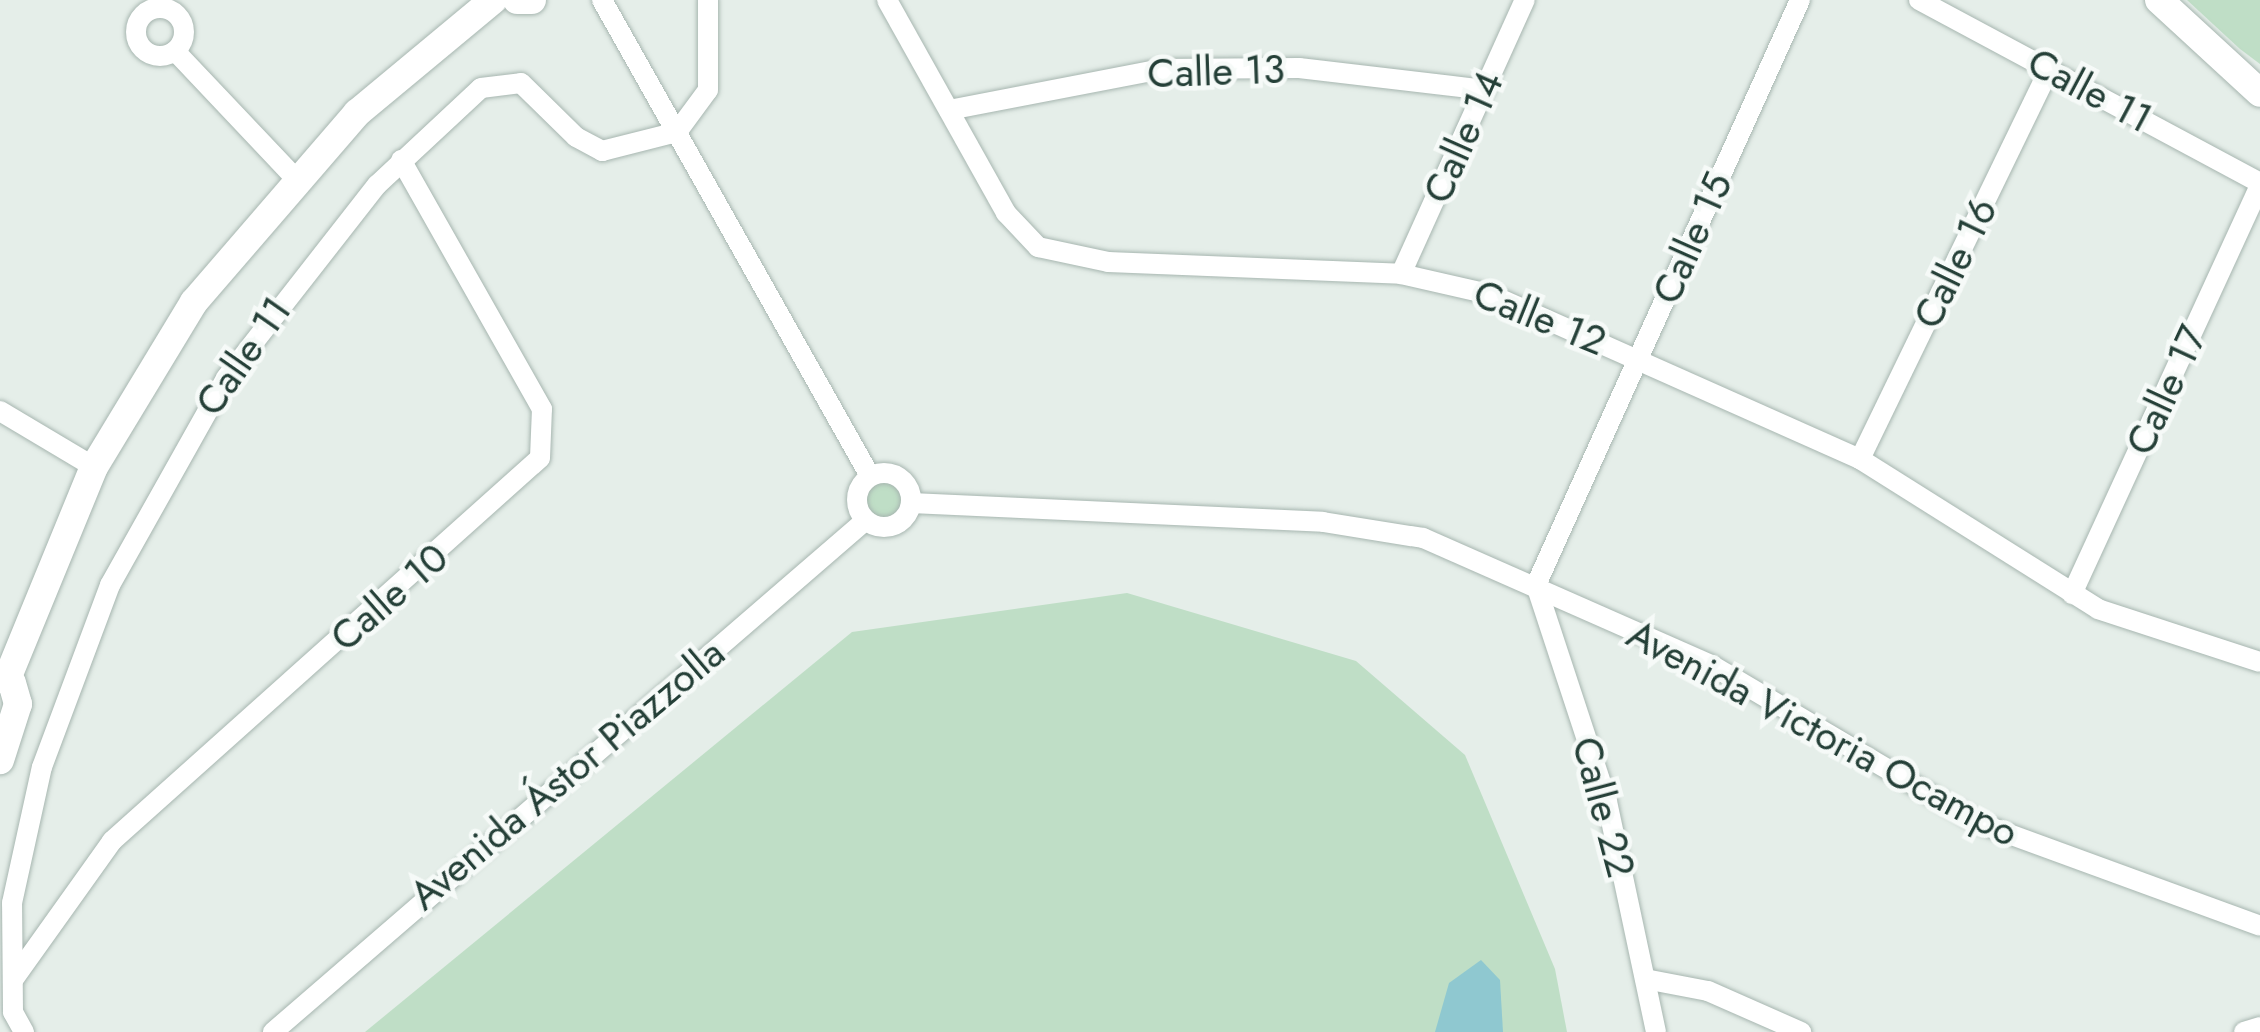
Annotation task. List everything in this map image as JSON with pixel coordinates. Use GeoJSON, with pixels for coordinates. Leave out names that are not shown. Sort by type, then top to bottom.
{"type":"FeatureCollection","features":[{"type":"Feature","properties":{"kind":"main road"},"geometry":{"type":"LineString","coordinates":[[0,760],[18,704],[3,678],[94,467],[194,302],[295,178],[389,82],[493,0]]}},
{"type":"Feature","properties":{"kind":"main road"},"geometry":{"type":"LineString","coordinates":[[516,0],[532,0]]}},
{"type":"Feature","properties":{"kind":"main road"},"geometry":{"type":"LineString","coordinates":[[2159,0],[2260,94]]}},
{"type":"Feature","properties":{"kind":"street"},"geometry":{"type":"LineString","coordinates":[[602,0],[870,476]]}},
{"type":"Feature","properties":{"kind":"street"},"geometry":{"type":"LineString","coordinates":[[676,132],[708,90],[708,0]]}},
{"type":"Feature","properties":{"kind":"street","name":"Calle 12"},"geometry":{"type":"LineString","coordinates":[[887,0],[1020,232],[1060,256],[1400,274],[1489,294],[1860,459],[2072,594],[2260,662]]}},
{"type":"Feature","properties":{"kind":"street","name":"Calle 14"},"geometry":{"type":"LineString","coordinates":[[1400,274],[1525,0]]}},
{"type":"Feature","properties":{"kind":"street","name":"Calle 15"},"geometry":{"type":"LineString","coordinates":[[1536,586],[1800,0]]}},
{"type":"Feature","properties":{"kind":"street","name":"Calle 11"},"geometry":{"type":"LineString","coordinates":[[1919,0],[2260,184]]}},
{"type":"Feature","properties":{"kind":"street"},"geometry":{"type":"LineString","coordinates":[[175,51],[295,178]]}},
{"type":"Feature","properties":{"kind":"street","name":"Calle 13"},"geometry":{"type":"LineString","coordinates":[[949,110],[1107,76],[1196,68],[1370,73],[1484,90]]}},
{"type":"Feature","properties":{"kind":"street","name":"Calle 16"},"geometry":{"type":"LineString","coordinates":[[1860,459],[2050,68]]}},
{"type":"Feature","properties":{"kind":"street","name":"Calle 11"},"geometry":{"type":"LineString","coordinates":[[24,1032],[12,982],[12,903],[29,811],[110,585],[163,478],[236,364],[324,244],[401,160],[481,88],[507,80],[535,91],[576,137],[602,151],[676,132]]}},
{"type":"Feature","properties":{"kind":"street","name":"Calle 10"},"geometry":{"type":"LineString","coordinates":[[12,982],[112,841],[540,458],[542,410],[401,160]]}},
{"type":"Feature","properties":{"kind":"street","name":"Calle 17"},"geometry":{"type":"LineString","coordinates":[[2072,594],[2260,184]]}},
{"type":"Feature","properties":{"kind":"street"},"geometry":{"type":"LineString","coordinates":[[0,411],[94,467]]}},
{"type":"Feature","properties":{"kind":"street"},"geometry":{"type":"LineString","coordinates":[[870,476],[895,475],[911,503]]}},
{"type":"Feature","properties":{"kind":"street"},"geometry":{"type":"LineString","coordinates":[[866,520],[857,497],[870,476]]}},
{"type":"Feature","properties":{"kind":"street","name":"Avenida Victoria Ocampo"},"geometry":{"type":"LineString","coordinates":[[911,503],[1354,524],[1423,538],[1713,666],[1992,830],[2260,926]]}},
{"type":"Feature","properties":{"kind":"street","name":"Avenida Ástor Piazzolla"},"geometry":{"type":"LineString","coordinates":[[273,1032],[866,520],[890,527],[911,503]]}},
{"type":"Feature","properties":{"kind":"street","name":"Calle 22"},"geometry":{"type":"LineString","coordinates":[[1536,586],[1607,801],[1656,1032]]}},
{"type":"Feature","properties":{"kind":"street"},"geometry":{"type":"LineString","coordinates":[[1645,979],[1708,991],[1801,1032]]}},
{"type":"Feature","properties":{"kind":"street"},"geometry":{"type":"LineString","coordinates":[[2244,1032],[2260,1028]]}},
{"type":"Feature","properties":{"kind":"green space"},"geometry":{"type":"Polygon","coordinates":[[[2187,0],[2260,0],[2260,64],[2240,49],[2187,0]]]}},
{"type":"Feature","properties":{"kind":"green space"},"geometry":{"type":"Polygon","coordinates":[[[885,482],[898,488],[904,501],[898,514],[885,520],[872,514],[866,501],[872,488],[885,482]]]}},
{"type":"Feature","properties":{"kind":"green space"},"geometry":{"type":"Polygon","coordinates":[[[1127,593],[1356,661],[1465,755],[1555,969],[1567,1032],[365,1032],[852,632],[1127,593]]]}},
{"type":"Feature","properties":{"kind":"water"},"geometry":{"type":"Polygon","coordinates":[[[1481,960],[1500,980],[1503,1032],[1435,1032],[1449,983],[1481,960]]]}}]}
